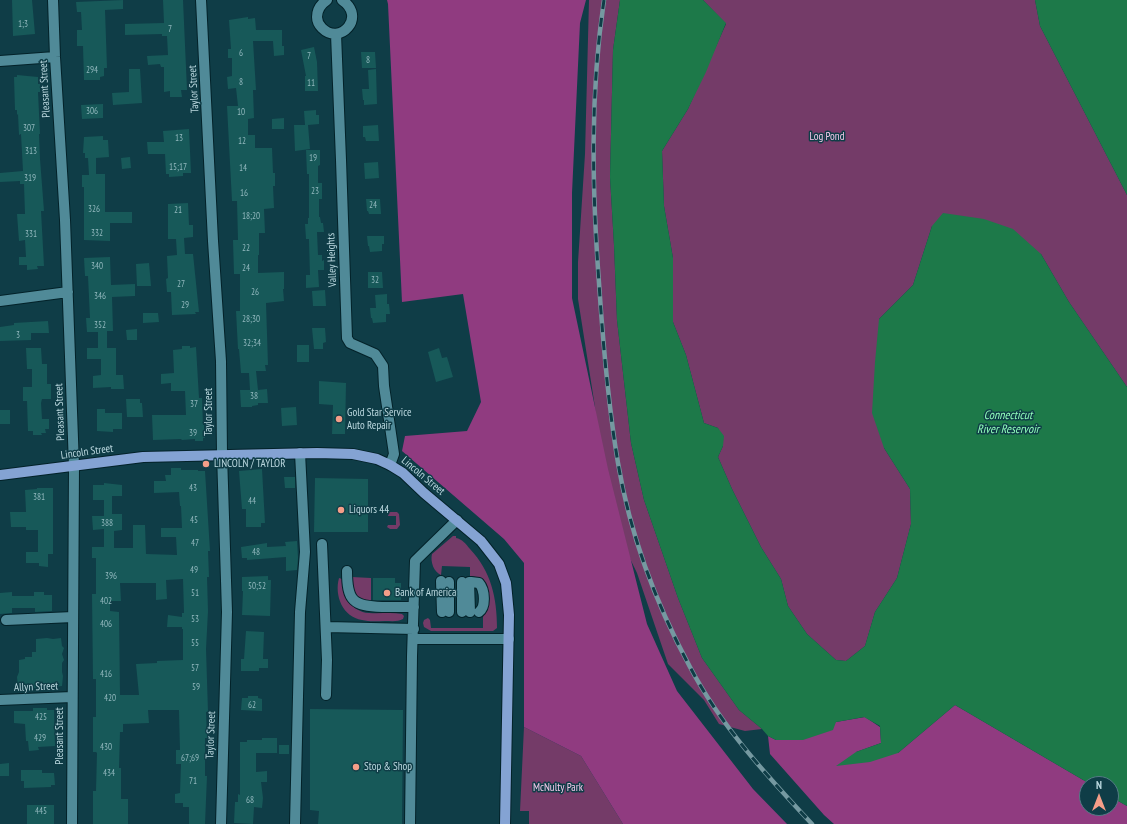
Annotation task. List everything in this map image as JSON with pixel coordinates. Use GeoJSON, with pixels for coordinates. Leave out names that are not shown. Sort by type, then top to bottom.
{"type":"FeatureCollection","features":[{"type":"Feature","properties":{"kind":"main road","name":"Lincoln Street"},"geometry":{"type":"LineString","coordinates":[[0,474],[143,457],[300,453],[353,454],[377,459],[403,473],[481,541],[499,564],[506,583],[510,615],[505,824]]}},
{"type":"Feature","properties":{"kind":"street","name":"Pleasant Street"},"geometry":{"type":"LineString","coordinates":[[53,0],[65,220],[74,466],[72,824]]}},
{"type":"Feature","properties":{"kind":"street","name":"Taylor Street"},"geometry":{"type":"LineString","coordinates":[[201,0],[213,241],[221,361],[222,454],[227,612],[221,824]]}},
{"type":"Feature","properties":{"kind":"street"},"geometry":{"type":"LineString","coordinates":[[327,0],[321,4],[318,10],[318,21],[324,31],[336,34],[346,30],[352,20],[351,8],[342,0]]}},
{"type":"Feature","properties":{"kind":"street","name":"Valley Heights"},"geometry":{"type":"LineString","coordinates":[[336,34],[342,160],[347,338],[350,343],[375,354],[383,366],[384,386],[394,454],[390,465]]}},
{"type":"Feature","properties":{"kind":"street"},"geometry":{"type":"LineString","coordinates":[[0,61],[55,57]]}},
{"type":"Feature","properties":{"kind":"street"},"geometry":{"type":"LineString","coordinates":[[0,301],[68,292]]}},
{"type":"Feature","properties":{"kind":"street"},"geometry":{"type":"LineString","coordinates":[[295,824],[300,612],[305,552],[300,453]]}},
{"type":"Feature","properties":{"kind":"street"},"geometry":{"type":"LineString","coordinates":[[410,824],[416,559],[457,520]]}},
{"type":"Feature","properties":{"kind":"street"},"geometry":{"type":"LineString","coordinates":[[322,544],[327,660],[326,695]]}},
{"type":"Feature","properties":{"kind":"street"},"geometry":{"type":"LineString","coordinates":[[347,571],[349,593],[353,600],[359,604],[370,607],[414,609]]}},
{"type":"Feature","properties":{"kind":"street"},"geometry":{"type":"LineString","coordinates":[[445,582],[446,612]]}},
{"type":"Feature","properties":{"kind":"street"},"geometry":{"type":"LineString","coordinates":[[469,582],[479,583],[483,590],[483,607],[471,612],[469,582]]}},
{"type":"Feature","properties":{"kind":"street"},"geometry":{"type":"LineString","coordinates":[[6,620],[73,617]]}},
{"type":"Feature","properties":{"kind":"street"},"geometry":{"type":"LineString","coordinates":[[326,626],[414,634],[509,640]]}},
{"type":"Feature","properties":{"kind":"street","name":"Allyn Street"},"geometry":{"type":"LineString","coordinates":[[0,700],[72,697]]}},
{"type":"Feature","properties":{"kind":"green space"},"geometry":{"type":"Polygon","coordinates":[[[589,0],[620,0],[613,50],[610,177],[617,320],[631,443],[644,500],[678,598],[702,658],[739,710],[762,729],[745,731],[719,724],[704,700],[668,664],[637,573],[619,536],[598,482],[595,407],[578,299],[578,262],[585,154],[589,0]]]}},
{"type":"Feature","properties":{"kind":"green space","name":"Log Pond"},"geometry":{"type":"Polygon","coordinates":[[[703,0],[1035,0],[1040,26],[1127,195],[1127,387],[1069,302],[1041,254],[932,226],[913,285],[879,319],[884,448],[910,489],[911,524],[897,578],[875,612],[865,646],[846,661],[836,660],[807,634],[788,606],[781,579],[761,547],[718,457],[723,446],[718,428],[704,423],[686,355],[673,322],[673,258],[664,206],[662,151],[688,109],[726,24],[703,0]]]}},
{"type":"Feature","properties":{"kind":"green space"},"geometry":{"type":"Polygon","coordinates":[[[389,512],[397,512],[399,514],[400,525],[397,529],[390,529],[387,527],[388,525],[396,525],[396,516],[388,516],[389,512]]]}},
{"type":"Feature","properties":{"kind":"green space"},"geometry":{"type":"Polygon","coordinates":[[[453,536],[456,536],[456,538],[467,545],[477,557],[488,576],[494,596],[497,617],[497,628],[493,631],[431,631],[424,627],[424,620],[428,618],[430,620],[431,628],[483,628],[483,617],[487,603],[487,586],[482,578],[470,576],[470,567],[442,566],[441,575],[436,572],[432,563],[432,554],[453,536]]]}},
{"type":"Feature","properties":{"kind":"green space"},"geometry":{"type":"Polygon","coordinates":[[[352,577],[371,578],[371,604],[356,595],[353,588],[352,577]]]}},
{"type":"Feature","properties":{"kind":"green space"},"geometry":{"type":"Polygon","coordinates":[[[339,578],[342,579],[346,597],[357,610],[369,613],[402,614],[404,616],[403,619],[399,621],[368,621],[355,618],[350,615],[345,610],[339,598],[339,578]]]}},
{"type":"Feature","properties":{"kind":"green space","name":"McNulty Park"},"geometry":{"type":"Polygon","coordinates":[[[524,727],[581,756],[623,824],[529,824],[529,811],[520,811],[524,727]]]}},
{"type":"Feature","properties":{"kind":"shaded area"},"geometry":{"type":"Polygon","coordinates":[[[387,0],[586,0],[580,23],[572,193],[572,298],[608,469],[647,624],[677,691],[753,789],[787,824],[623,824],[581,756],[524,727],[524,563],[504,539],[402,451],[405,436],[467,431],[481,402],[463,294],[402,302],[387,0]]]}},
{"type":"Feature","properties":{"kind":"shaded area"},"geometry":{"type":"Polygon","coordinates":[[[955,705],[1079,778],[1079,816],[1119,816],[1119,802],[1127,806],[1127,824],[834,824],[824,815],[770,754],[768,736],[776,740],[836,722],[865,717],[880,727],[881,743],[856,752],[898,753],[955,705]]]}},
{"type":"Feature","properties":{"kind":"water","name":"Connecticut River Reservoir"},"geometry":{"type":"Polygon","coordinates":[[[620,0],[703,0],[726,23],[706,72],[688,109],[662,151],[664,206],[673,258],[673,322],[686,355],[704,423],[718,428],[724,436],[723,446],[718,457],[761,547],[781,579],[788,606],[807,634],[836,660],[846,661],[865,646],[875,612],[897,578],[911,524],[910,489],[884,448],[872,413],[879,319],[913,285],[932,226],[943,213],[984,219],[1013,229],[1041,254],[1069,302],[1127,387],[1127,806],[1119,802],[1119,776],[1079,776],[1079,778],[955,705],[898,753],[870,762],[836,766],[856,752],[881,743],[880,726],[864,717],[836,722],[833,730],[803,740],[776,740],[768,736],[762,729],[739,710],[702,658],[678,598],[644,500],[631,443],[617,320],[610,177],[613,50],[620,0]]]}},
{"type":"Feature","properties":{"kind":"water"},"geometry":{"type":"Polygon","coordinates":[[[1035,0],[1127,0],[1127,195],[1040,26],[1035,0]]]}},
{"type":"Feature","properties":{"kind":"building"},"geometry":{"type":"Polygon","coordinates":[[[12,0],[32,0],[35,34],[13,36],[12,0]]]}},
{"type":"Feature","properties":{"kind":"building"},"geometry":{"type":"Polygon","coordinates":[[[123,0],[123,9],[105,10],[107,68],[104,68],[104,76],[100,77],[100,80],[84,80],[83,46],[77,46],[77,30],[82,30],[81,12],[77,12],[76,2],[123,0]]]}},
{"type":"Feature","properties":{"kind":"building"},"geometry":{"type":"Polygon","coordinates":[[[163,0],[183,0],[187,90],[181,90],[182,97],[170,97],[170,91],[164,92],[164,67],[161,67],[160,64],[148,65],[147,56],[168,55],[167,36],[162,36],[162,34],[125,35],[125,24],[164,23],[163,0]]]}},
{"type":"Feature","properties":{"kind":"building"},"geometry":{"type":"Polygon","coordinates":[[[248,17],[248,19],[255,18],[256,30],[282,30],[282,46],[284,46],[284,55],[274,56],[273,41],[253,41],[256,90],[253,90],[254,118],[248,119],[248,135],[255,135],[255,148],[272,148],[273,173],[275,173],[275,186],[273,186],[274,208],[264,209],[265,233],[259,233],[258,273],[284,272],[284,301],[266,303],[268,365],[265,365],[266,371],[256,371],[258,390],[267,389],[268,403],[258,403],[258,405],[252,407],[241,407],[240,390],[250,390],[249,373],[241,373],[238,349],[236,311],[240,311],[240,274],[234,274],[233,240],[238,240],[237,201],[232,201],[227,106],[238,106],[236,88],[228,89],[227,77],[232,76],[232,58],[228,58],[228,49],[231,49],[229,20],[248,17]]]}},
{"type":"Feature","properties":{"kind":"building"},"geometry":{"type":"Polygon","coordinates":[[[314,47],[317,62],[318,91],[305,91],[306,76],[301,50],[314,47]]]}},
{"type":"Feature","properties":{"kind":"building"},"geometry":{"type":"Polygon","coordinates":[[[361,52],[375,52],[376,68],[362,68],[361,52]]]}},
{"type":"Feature","properties":{"kind":"building"},"geometry":{"type":"Polygon","coordinates":[[[129,69],[140,69],[142,103],[113,105],[112,93],[129,92],[129,69]]]}},
{"type":"Feature","properties":{"kind":"building"},"geometry":{"type":"Polygon","coordinates":[[[376,69],[377,104],[364,105],[362,89],[369,89],[368,70],[376,69]]]}},
{"type":"Feature","properties":{"kind":"building"},"geometry":{"type":"Polygon","coordinates":[[[17,75],[38,77],[38,84],[40,84],[40,92],[38,92],[40,159],[44,211],[41,211],[44,266],[37,266],[38,269],[27,270],[27,265],[19,265],[19,257],[26,257],[25,240],[19,241],[17,214],[25,214],[24,184],[20,184],[20,181],[0,182],[0,173],[23,171],[21,134],[19,135],[18,114],[17,115],[17,110],[15,110],[14,77],[17,77],[17,75]]]}},
{"type":"Feature","properties":{"kind":"building"},"geometry":{"type":"Polygon","coordinates":[[[103,104],[103,118],[82,119],[81,105],[103,104]]]}},
{"type":"Feature","properties":{"kind":"building"},"geometry":{"type":"Polygon","coordinates":[[[316,110],[316,115],[319,115],[319,124],[308,125],[310,149],[295,151],[294,125],[305,125],[304,111],[316,110]]]}},
{"type":"Feature","properties":{"kind":"building"},"geometry":{"type":"Polygon","coordinates":[[[284,118],[284,129],[272,129],[272,119],[284,118]]]}},
{"type":"Feature","properties":{"kind":"building"},"geometry":{"type":"Polygon","coordinates":[[[378,125],[379,141],[366,141],[365,137],[363,137],[363,126],[378,125]]]}},
{"type":"Feature","properties":{"kind":"building"},"geometry":{"type":"Polygon","coordinates":[[[189,129],[191,173],[183,173],[183,176],[169,177],[169,174],[166,174],[165,154],[148,154],[147,142],[164,142],[163,131],[189,129]]]}},
{"type":"Feature","properties":{"kind":"building"},"geometry":{"type":"Polygon","coordinates":[[[103,136],[103,140],[108,140],[109,157],[96,158],[96,174],[105,174],[105,212],[132,212],[132,223],[110,223],[110,241],[84,240],[84,187],[82,187],[82,175],[89,175],[88,158],[85,158],[85,153],[83,153],[84,137],[103,136]]]}},
{"type":"Feature","properties":{"kind":"building"},"geometry":{"type":"Polygon","coordinates":[[[306,150],[320,150],[318,183],[322,183],[322,199],[319,199],[319,217],[321,223],[323,223],[324,232],[317,232],[318,255],[322,255],[322,261],[324,260],[324,270],[318,270],[319,287],[306,288],[306,275],[310,275],[309,239],[306,239],[305,224],[308,224],[309,218],[309,174],[307,174],[306,150]]]}},
{"type":"Feature","properties":{"kind":"building"},"geometry":{"type":"Polygon","coordinates":[[[130,157],[131,168],[122,169],[121,158],[130,157]]]}},
{"type":"Feature","properties":{"kind":"building"},"geometry":{"type":"Polygon","coordinates":[[[378,162],[379,178],[365,179],[364,163],[378,162]]]}},
{"type":"Feature","properties":{"kind":"building"},"geometry":{"type":"Polygon","coordinates":[[[366,199],[380,199],[381,214],[369,214],[367,211],[366,199]]]}},
{"type":"Feature","properties":{"kind":"building"},"geometry":{"type":"Polygon","coordinates":[[[188,203],[189,225],[193,225],[193,237],[184,238],[185,254],[193,254],[199,312],[195,312],[196,314],[172,315],[171,292],[167,292],[167,256],[177,255],[176,239],[168,239],[168,204],[188,203]]]}},
{"type":"Feature","properties":{"kind":"building"},"geometry":{"type":"Polygon","coordinates":[[[367,236],[384,236],[382,251],[370,252],[367,236]]]}},
{"type":"Feature","properties":{"kind":"building"},"geometry":{"type":"Polygon","coordinates":[[[110,257],[111,285],[135,284],[135,296],[112,297],[113,331],[107,331],[107,348],[116,348],[116,375],[123,375],[124,389],[111,389],[111,387],[93,388],[93,376],[101,375],[101,359],[87,359],[87,348],[98,348],[98,332],[87,332],[86,318],[90,318],[88,276],[85,276],[84,258],[110,257]]]}},
{"type":"Feature","properties":{"kind":"building"},"geometry":{"type":"Polygon","coordinates":[[[149,263],[151,286],[137,286],[136,264],[149,263]]]}},
{"type":"Feature","properties":{"kind":"building"},"geometry":{"type":"Polygon","coordinates":[[[368,272],[382,272],[383,288],[368,288],[368,272]]]}},
{"type":"Feature","properties":{"kind":"building"},"geometry":{"type":"Polygon","coordinates":[[[325,290],[326,306],[313,306],[312,291],[325,290]]]}},
{"type":"Feature","properties":{"kind":"building"},"geometry":{"type":"Polygon","coordinates":[[[387,294],[387,304],[389,304],[390,314],[386,314],[386,322],[373,323],[370,308],[376,308],[375,295],[387,294]]]}},
{"type":"Feature","properties":{"kind":"building"},"geometry":{"type":"Polygon","coordinates":[[[143,313],[158,313],[159,322],[143,323],[143,313]]]}},
{"type":"Feature","properties":{"kind":"building"},"geometry":{"type":"Polygon","coordinates":[[[48,321],[49,333],[31,333],[31,340],[0,341],[0,327],[14,325],[14,323],[48,321]]]}},
{"type":"Feature","properties":{"kind":"building"},"geometry":{"type":"Polygon","coordinates":[[[312,328],[325,328],[326,342],[323,343],[323,349],[314,349],[312,328]]]}},
{"type":"Feature","properties":{"kind":"building"},"geometry":{"type":"Polygon","coordinates":[[[137,329],[137,340],[127,340],[126,330],[137,329]]]}},
{"type":"Feature","properties":{"kind":"building"},"geometry":{"type":"Polygon","coordinates":[[[297,345],[309,345],[309,362],[297,362],[297,345]]]}},
{"type":"Feature","properties":{"kind":"building"},"geometry":{"type":"Polygon","coordinates":[[[182,346],[190,346],[190,348],[196,347],[199,398],[202,398],[205,438],[203,438],[203,441],[195,441],[195,439],[153,440],[152,415],[186,415],[185,391],[171,391],[171,383],[161,384],[161,374],[174,373],[173,350],[182,349],[182,346]]]}},
{"type":"Feature","properties":{"kind":"building"},"geometry":{"type":"Polygon","coordinates":[[[26,348],[41,348],[42,364],[47,364],[47,384],[51,384],[51,399],[42,399],[41,403],[42,419],[49,419],[49,429],[45,429],[46,433],[41,433],[42,435],[33,435],[33,431],[28,431],[27,401],[23,401],[23,387],[32,387],[32,369],[27,369],[26,348]]]}},
{"type":"Feature","properties":{"kind":"building"},"geometry":{"type":"Polygon","coordinates":[[[439,348],[442,358],[447,357],[453,377],[436,382],[428,352],[439,348]]]}},
{"type":"Feature","properties":{"kind":"building","name":"Gold Star Service Auto Repair"},"geometry":{"type":"Polygon","coordinates":[[[319,381],[346,383],[345,434],[332,434],[333,405],[319,404],[319,381]]]}},
{"type":"Feature","properties":{"kind":"building"},"geometry":{"type":"Polygon","coordinates":[[[126,399],[140,399],[140,403],[142,403],[143,417],[127,417],[126,399]]]}},
{"type":"Feature","properties":{"kind":"building"},"geometry":{"type":"Polygon","coordinates":[[[296,407],[297,425],[282,426],[281,408],[296,407]]]}},
{"type":"Feature","properties":{"kind":"building"},"geometry":{"type":"Polygon","coordinates":[[[97,409],[105,409],[105,413],[122,413],[122,429],[113,429],[113,432],[97,431],[97,409]]]}},
{"type":"Feature","properties":{"kind":"building"},"geometry":{"type":"Polygon","coordinates":[[[0,410],[10,410],[10,424],[0,424],[0,410]]]}},
{"type":"Feature","properties":{"kind":"building"},"geometry":{"type":"Polygon","coordinates":[[[171,468],[205,471],[210,551],[208,551],[209,577],[207,577],[208,611],[206,649],[208,712],[206,712],[207,738],[205,738],[205,776],[207,776],[205,824],[189,824],[189,807],[183,807],[183,803],[175,803],[175,794],[180,793],[181,764],[176,764],[176,750],[180,750],[179,710],[148,710],[149,723],[123,724],[123,732],[120,732],[119,768],[121,768],[121,799],[128,799],[128,824],[93,824],[93,791],[96,791],[97,753],[93,752],[93,717],[96,717],[96,679],[93,679],[92,594],[96,594],[96,558],[92,558],[92,547],[104,547],[104,529],[93,530],[92,516],[104,516],[104,500],[93,500],[93,485],[104,485],[104,483],[122,485],[122,496],[112,496],[112,514],[122,514],[122,530],[114,531],[114,548],[133,548],[133,525],[145,525],[146,554],[177,555],[176,537],[161,537],[161,528],[182,528],[179,492],[154,493],[154,481],[166,481],[165,475],[171,475],[171,468]],[[183,579],[166,580],[167,599],[156,600],[156,583],[120,583],[121,601],[110,601],[110,611],[119,612],[120,695],[139,695],[136,664],[157,663],[157,661],[183,660],[183,629],[182,627],[167,627],[168,615],[182,617],[182,613],[184,613],[183,579]]]}},
{"type":"Feature","properties":{"kind":"building"},"geometry":{"type":"Polygon","coordinates":[[[262,469],[265,523],[261,523],[261,527],[246,527],[246,509],[242,509],[239,471],[262,469]]]}},
{"type":"Feature","properties":{"kind":"building"},"geometry":{"type":"Polygon","coordinates":[[[284,477],[295,477],[295,488],[285,488],[284,477]]]}},
{"type":"Feature","properties":{"kind":"building","name":"Liquors 44"},"geometry":{"type":"Polygon","coordinates":[[[315,478],[368,479],[368,532],[314,532],[315,478]]]}},
{"type":"Feature","properties":{"kind":"building"},"geometry":{"type":"Polygon","coordinates":[[[53,488],[53,554],[48,554],[48,567],[39,566],[39,563],[26,563],[26,552],[38,552],[38,530],[26,530],[26,527],[11,527],[10,512],[26,512],[25,490],[53,488]]]}},
{"type":"Feature","properties":{"kind":"building"},"geometry":{"type":"Polygon","coordinates":[[[297,541],[297,570],[286,571],[286,557],[247,560],[247,558],[242,558],[241,547],[267,543],[267,547],[286,546],[285,542],[297,541]]]}},
{"type":"Feature","properties":{"kind":"building"},"geometry":{"type":"Polygon","coordinates":[[[268,576],[268,580],[271,580],[270,616],[242,615],[242,577],[268,576]]]}},
{"type":"Feature","properties":{"kind":"building","name":"Bank of America"},"geometry":{"type":"Polygon","coordinates":[[[373,578],[395,578],[395,583],[401,583],[401,600],[373,600],[373,578]]]}},
{"type":"Feature","properties":{"kind":"building"},"geometry":{"type":"Polygon","coordinates":[[[12,592],[12,596],[34,596],[34,592],[44,592],[44,595],[52,595],[52,611],[35,612],[35,608],[12,608],[12,613],[0,614],[0,593],[12,592]]]}},
{"type":"Feature","properties":{"kind":"building"},"geometry":{"type":"Polygon","coordinates":[[[246,631],[264,632],[263,659],[268,659],[268,668],[259,668],[259,671],[241,671],[241,659],[244,659],[246,631]]]}},
{"type":"Feature","properties":{"kind":"building"},"geometry":{"type":"Polygon","coordinates":[[[61,638],[62,646],[64,648],[62,654],[64,660],[62,663],[62,686],[52,687],[50,689],[45,687],[33,688],[30,690],[18,688],[17,677],[19,672],[19,660],[25,659],[25,657],[32,657],[32,652],[36,652],[36,639],[61,638]]]}},
{"type":"Feature","properties":{"kind":"building"},"geometry":{"type":"Polygon","coordinates":[[[248,696],[258,696],[258,698],[262,699],[262,711],[241,710],[242,698],[248,698],[248,696]]]}},
{"type":"Feature","properties":{"kind":"building"},"geometry":{"type":"Polygon","coordinates":[[[33,708],[47,708],[47,710],[54,710],[55,746],[38,747],[39,750],[29,751],[28,741],[26,741],[25,724],[14,723],[14,711],[33,711],[33,708]]]}},
{"type":"Feature","properties":{"kind":"building","name":"Stop & Shop"},"geometry":{"type":"Polygon","coordinates":[[[310,709],[403,710],[402,824],[318,824],[319,811],[310,810],[310,709]]]}},
{"type":"Feature","properties":{"kind":"building"},"geometry":{"type":"Polygon","coordinates":[[[262,738],[277,738],[277,753],[256,753],[256,772],[267,771],[267,782],[261,782],[263,798],[262,808],[254,807],[253,824],[234,823],[235,802],[238,802],[238,794],[240,795],[240,742],[247,742],[247,740],[262,740],[262,738]]]}},
{"type":"Feature","properties":{"kind":"building"},"geometry":{"type":"Polygon","coordinates":[[[279,745],[289,745],[289,754],[279,754],[279,745]]]}},
{"type":"Feature","properties":{"kind":"building"},"geometry":{"type":"Polygon","coordinates":[[[9,763],[9,776],[0,776],[0,764],[9,763]]]}},
{"type":"Feature","properties":{"kind":"building"},"geometry":{"type":"Polygon","coordinates":[[[21,770],[42,770],[42,773],[54,773],[55,785],[51,785],[51,787],[24,788],[24,781],[21,781],[21,770]]]}},
{"type":"Feature","properties":{"kind":"building"},"geometry":{"type":"Polygon","coordinates":[[[27,805],[54,805],[54,824],[27,824],[27,805]]]}},
{"type":"Feature","properties":{"kind":"railway"},"geometry":{"type":"LineString","coordinates":[[604,0],[599,35],[594,106],[595,212],[604,351],[614,441],[623,490],[637,542],[655,593],[666,619],[702,689],[730,730],[746,750],[778,788],[812,824]]}},
{"type":"Feature","properties":{"kind":"place","name":"Gold Star Service Auto Repair"},"geometry":{"type":"Point","coordinates":[339,419]}},
{"type":"Feature","properties":{"kind":"place","name":"LINCOLN / TAYLOR"},"geometry":{"type":"Point","coordinates":[206,464]}},
{"type":"Feature","properties":{"kind":"place","name":"Liquors 44"},"geometry":{"type":"Point","coordinates":[341,510]}},
{"type":"Feature","properties":{"kind":"place","name":"Bank of America"},"geometry":{"type":"Point","coordinates":[387,593]}},
{"type":"Feature","properties":{"kind":"place","name":"Stop & Shop"},"geometry":{"type":"Point","coordinates":[356,767]}}]}
